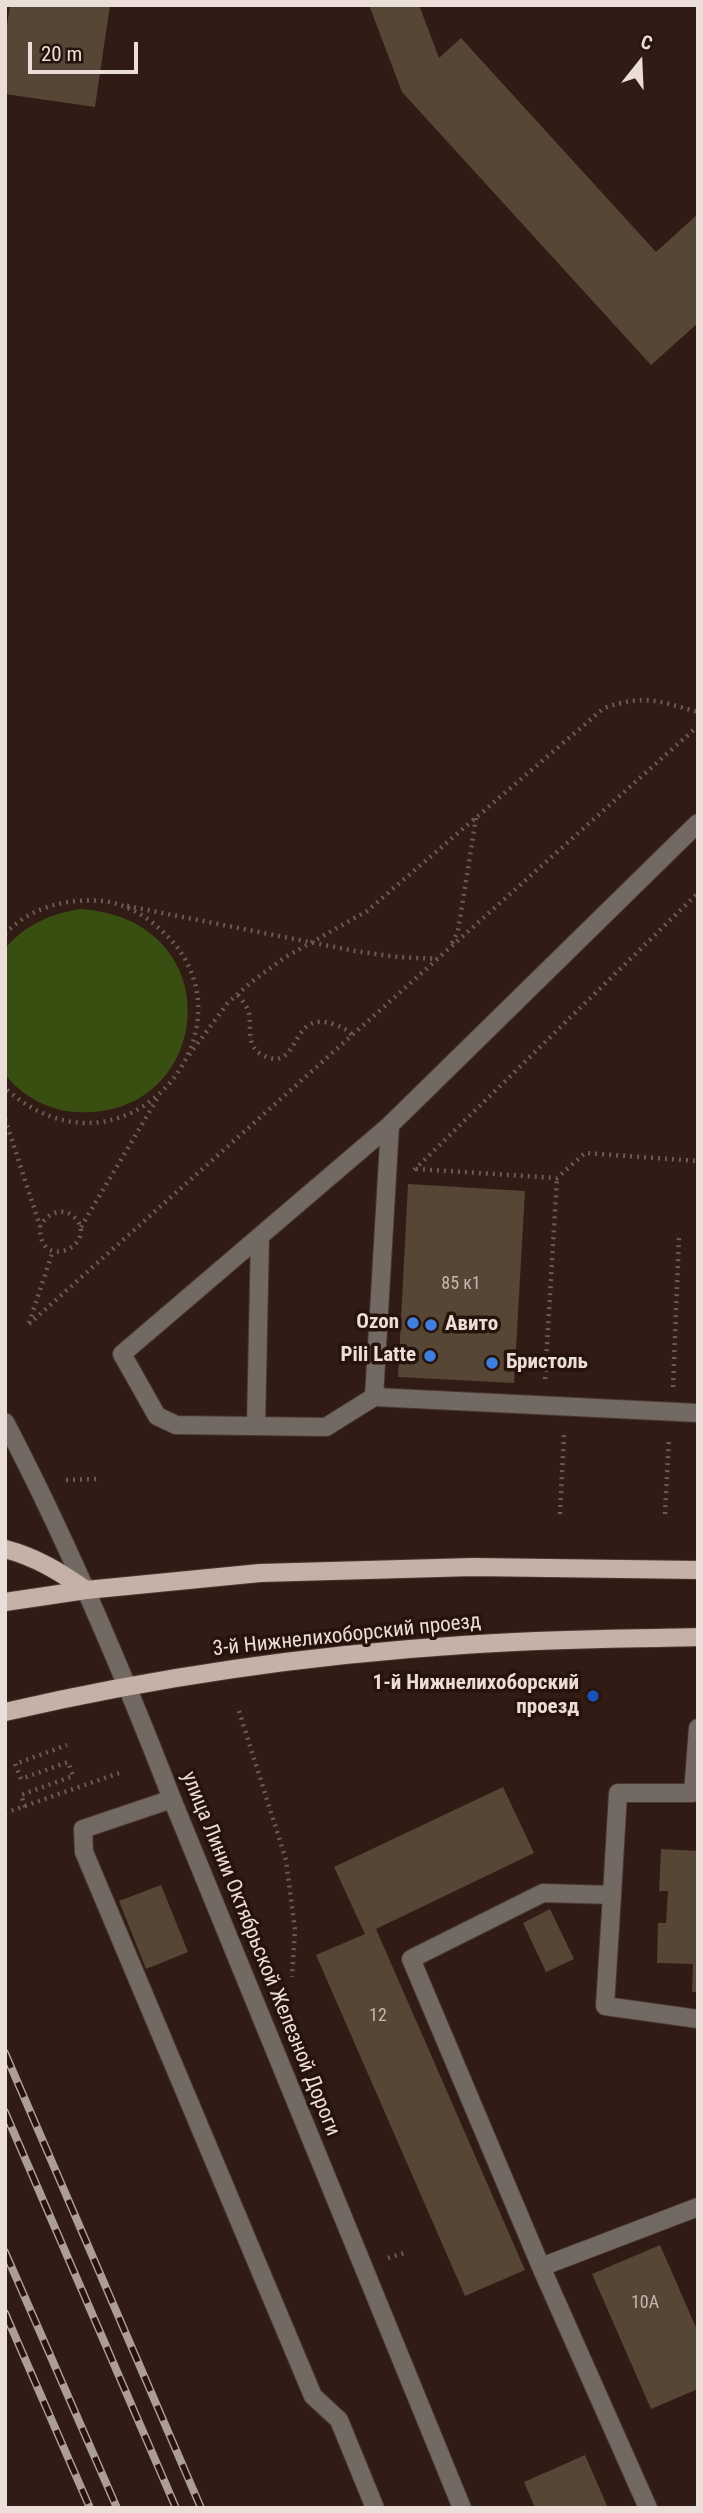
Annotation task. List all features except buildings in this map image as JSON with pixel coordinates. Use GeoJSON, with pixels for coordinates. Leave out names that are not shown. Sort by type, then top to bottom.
{"type":"FeatureCollection","features":[{"type":"Feature","properties":{"kind":"main road"},"geometry":{"type":"LineString","coordinates":[[5,1549],[24,1554],[57,1570],[86,1590]]}},
{"type":"Feature","properties":{"kind":"main road"},"geometry":{"type":"LineString","coordinates":[[5,1602],[86,1590],[273,1573],[473,1567],[698,1570]]}},
{"type":"Feature","properties":{"kind":"main road","name":"3-й Нижнелихоборский проезд"},"geometry":{"type":"LineString","coordinates":[[5,1712],[233,1668],[350,1654],[465,1644],[698,1637]]}},
{"type":"Feature","properties":{"kind":"street"},"geometry":{"type":"LineString","coordinates":[[698,823],[390,1125],[122,1354],[157,1416],[176,1425],[326,1427],[374,1397],[698,1413]]}},
{"type":"Feature","properties":{"kind":"street"},"geometry":{"type":"LineString","coordinates":[[374,1397],[390,1125]]}},
{"type":"Feature","properties":{"kind":"street"},"geometry":{"type":"LineString","coordinates":[[256,1426],[260,1236]]}},
{"type":"Feature","properties":{"kind":"street","name":"улица Линии Октябрьской Железной Дороги"},"geometry":{"type":"LineString","coordinates":[[5,1422],[37,1482],[129,1686],[172,1799],[463,2508]]}},
{"type":"Feature","properties":{"kind":"street"},"geometry":{"type":"LineString","coordinates":[[698,1728],[693,1793],[618,1793],[605,2006],[698,2019]]}},
{"type":"Feature","properties":{"kind":"street"},"geometry":{"type":"LineString","coordinates":[[172,1799],[83,1829],[84,1852],[313,2396],[339,2420],[374,2508]]}},
{"type":"Feature","properties":{"kind":"street"},"geometry":{"type":"LineString","coordinates":[[612,1895],[543,1893],[411,1959],[541,2267],[648,2508]]}},
{"type":"Feature","properties":{"kind":"street"},"geometry":{"type":"LineString","coordinates":[[541,2267],[698,2207]]}},
{"type":"Feature","properties":{"kind":"path"},"geometry":{"type":"LineString","coordinates":[[5,1088],[42,1114],[65,1121],[90,1123],[115,1119],[139,1110],[159,1095],[176,1077],[188,1055],[237,995],[284,958],[368,911],[604,708],[629,699],[653,699],[698,712]]}},
{"type":"Feature","properties":{"kind":"path"},"geometry":{"type":"LineString","coordinates":[[53,1251],[29,1324],[698,726]]}},
{"type":"Feature","properties":{"kind":"path"},"geometry":{"type":"LineString","coordinates":[[450,947],[458,931],[477,817]]}},
{"type":"Feature","properties":{"kind":"path"},"geometry":{"type":"LineString","coordinates":[[406,1177],[698,893]]}},
{"type":"Feature","properties":{"kind":"path"},"geometry":{"type":"LineString","coordinates":[[5,932],[33,913],[56,903],[106,901],[309,943],[398,957],[438,959]]}},
{"type":"Feature","properties":{"kind":"path"},"geometry":{"type":"LineString","coordinates":[[106,901],[130,909],[151,921],[170,938],[184,958],[194,981],[197,1006],[196,1031],[188,1055]]}},
{"type":"Feature","properties":{"kind":"path"},"geometry":{"type":"LineString","coordinates":[[237,995],[249,1013],[248,1032],[251,1042],[267,1057],[278,1059],[288,1054],[307,1025],[317,1021],[339,1026],[352,1035]]}},
{"type":"Feature","properties":{"kind":"path"},"geometry":{"type":"LineString","coordinates":[[5,1119],[44,1246],[53,1251],[65,1252],[74,1247],[79,1238],[80,1227],[159,1095]]}},
{"type":"Feature","properties":{"kind":"path"},"geometry":{"type":"LineString","coordinates":[[544,1385],[557,1178],[585,1153],[698,1161]]}},
{"type":"Feature","properties":{"kind":"path"},"geometry":{"type":"LineString","coordinates":[[415,1169],[557,1178]]}},
{"type":"Feature","properties":{"kind":"path"},"geometry":{"type":"LineString","coordinates":[[40,1226],[46,1217],[55,1212],[66,1212],[75,1218],[80,1227]]}},
{"type":"Feature","properties":{"kind":"path"},"geometry":{"type":"LineString","coordinates":[[665,1514],[679,1237]]}},
{"type":"Feature","properties":{"kind":"path"},"geometry":{"type":"LineString","coordinates":[[560,1514],[565,1407]]}},
{"type":"Feature","properties":{"kind":"path"},"geometry":{"type":"LineString","coordinates":[[60,1481],[96,1479]]}},
{"type":"Feature","properties":{"kind":"path"},"geometry":{"type":"LineString","coordinates":[[239,1712],[286,1860],[295,1930],[292,1978]]}},
{"type":"Feature","properties":{"kind":"path"},"geometry":{"type":"LineString","coordinates":[[25,1807],[20,1795],[73,1776],[68,1762],[21,1779],[15,1764],[67,1745]]}},
{"type":"Feature","properties":{"kind":"path"},"geometry":{"type":"LineString","coordinates":[[5,1813],[119,1773]]}},
{"type":"Feature","properties":{"kind":"green space"},"geometry":{"type":"Polygon","coordinates":[[[81,909],[131,921],[164,947],[183,981],[187,1018],[178,1055],[155,1086],[121,1107],[74,1112],[35,1100],[18,1089],[5,1074],[5,948],[39,921],[81,909]]]}},
{"type":"Feature","properties":{"kind":"railway"},"geometry":{"type":"LineString","coordinates":[[5,2053],[201,2508]]}},
{"type":"Feature","properties":{"kind":"railway"},"geometry":{"type":"LineString","coordinates":[[5,2112],[176,2508]]}},
{"type":"Feature","properties":{"kind":"railway"},"geometry":{"type":"LineString","coordinates":[[5,2252],[117,2508]]}},
{"type":"Feature","properties":{"kind":"railway"},"geometry":{"type":"LineString","coordinates":[[5,2313],[90,2508]]}},
{"type":"Feature","properties":{"kind":"place","name":"Ozon"},"geometry":{"type":"Point","coordinates":[413,1323]}},
{"type":"Feature","properties":{"kind":"place","name":"Авито"},"geometry":{"type":"Point","coordinates":[431,1325]}},
{"type":"Feature","properties":{"kind":"place","name":"Pili Latte"},"geometry":{"type":"Point","coordinates":[430,1356]}},
{"type":"Feature","properties":{"kind":"place","name":"Бристоль"},"geometry":{"type":"Point","coordinates":[492,1363]}},
{"type":"Feature","properties":{"kind":"place","name":"1-й Нижнелихоборский проезд"},"geometry":{"type":"Point","coordinates":[593,1696]}}]}
